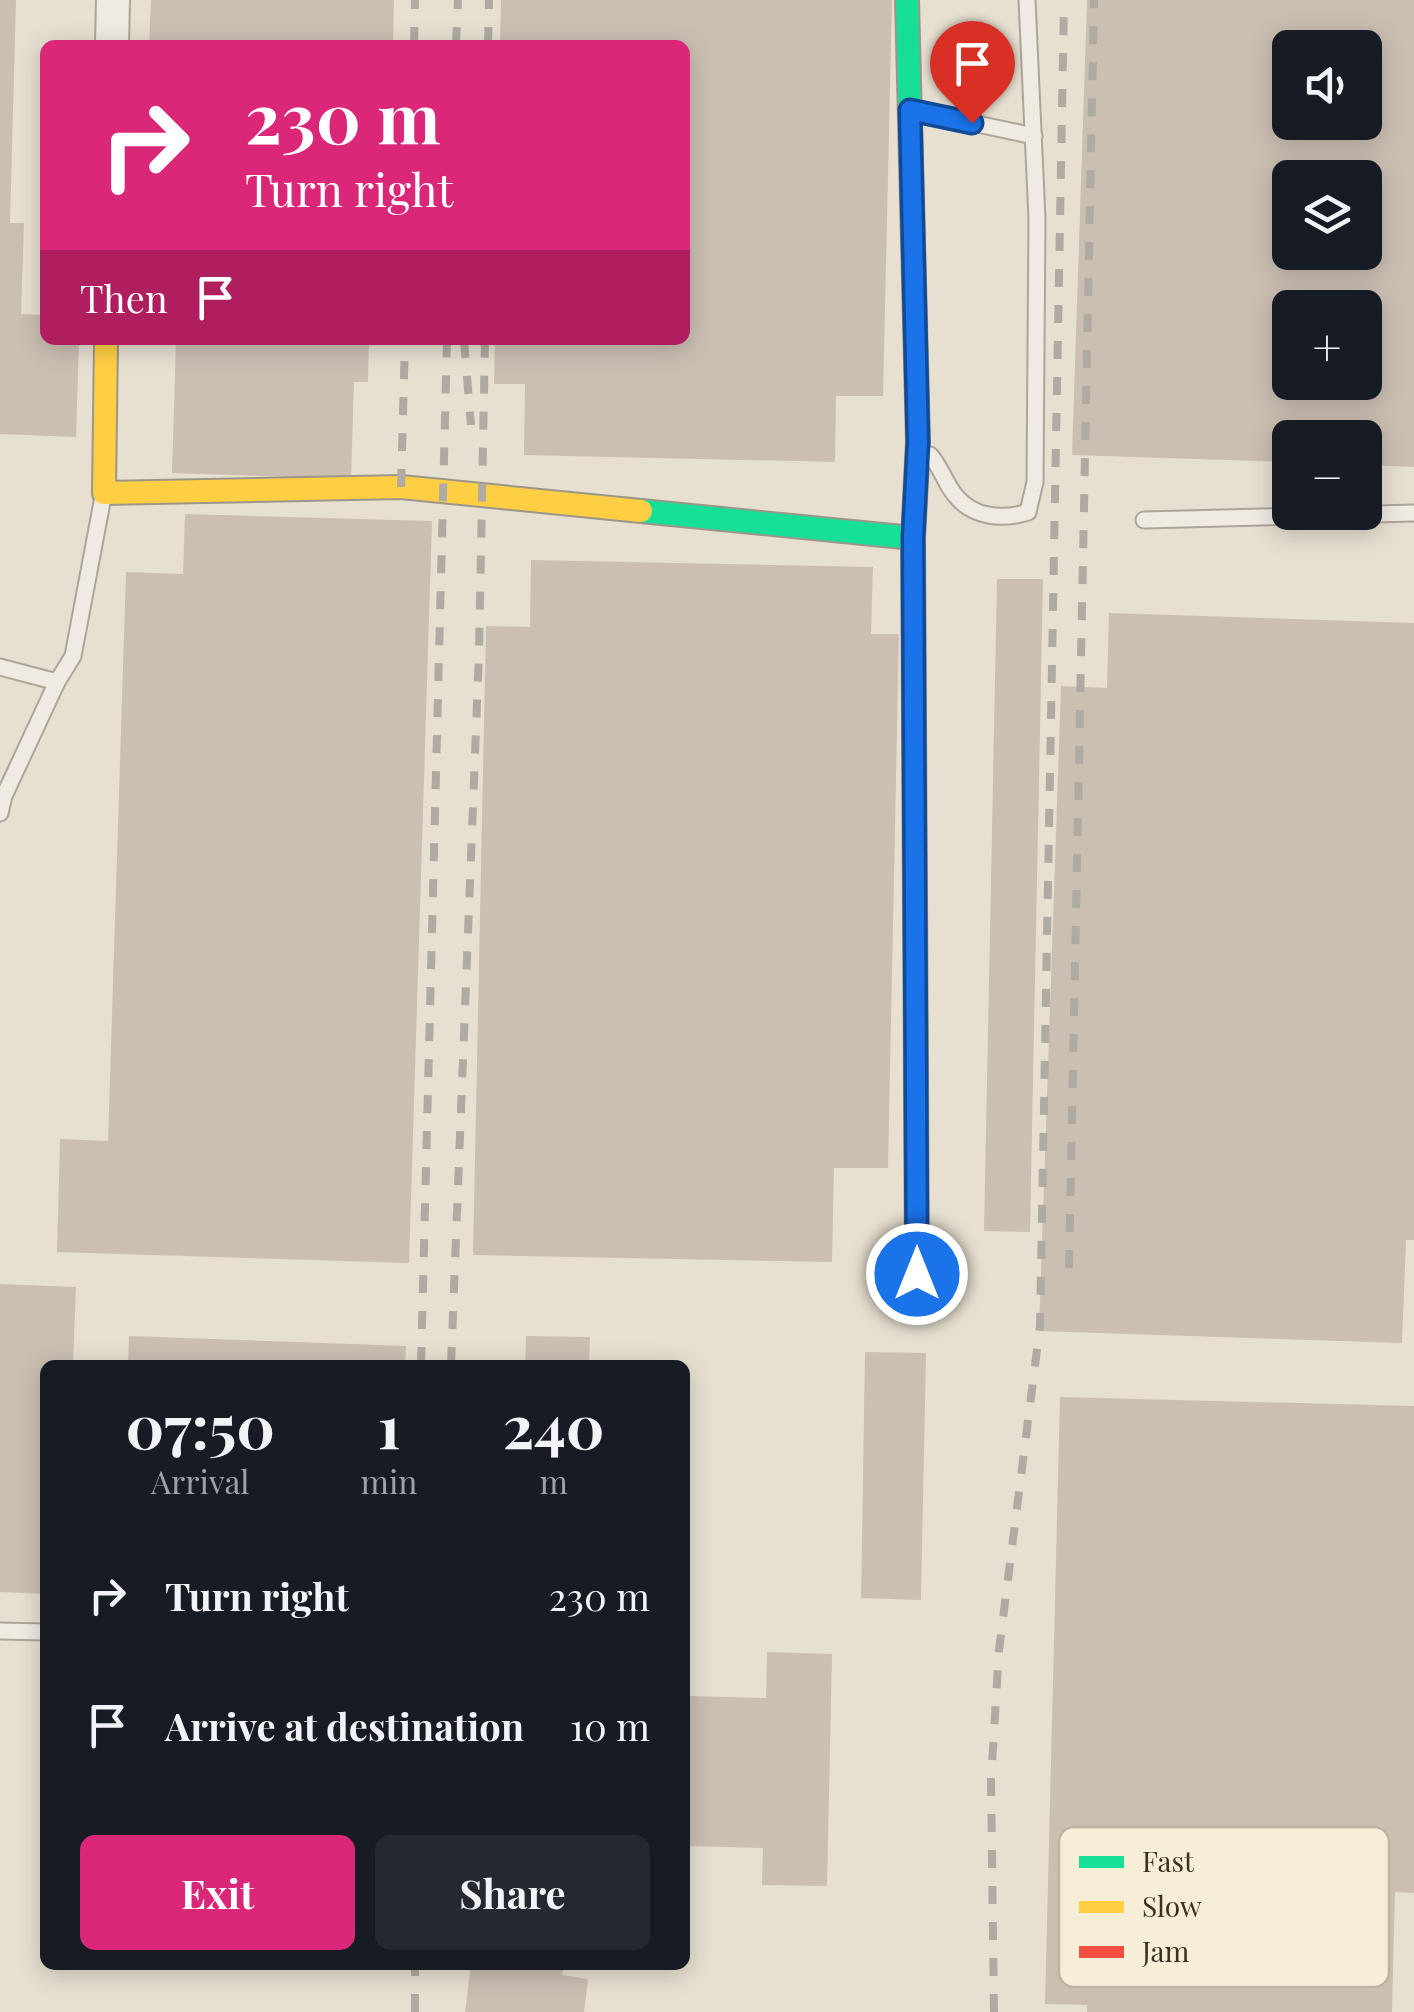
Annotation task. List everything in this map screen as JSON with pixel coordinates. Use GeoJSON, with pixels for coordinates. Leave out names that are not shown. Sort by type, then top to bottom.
{"type":"FeatureCollection","features":[{"type":"Feature","properties":{"kind":"street"},"geometry":{"type":"LineString","coordinates":[[112,40],[113,0]]}},
{"type":"Feature","properties":{"kind":"street"},"geometry":{"type":"LineString","coordinates":[[908,0],[918,442],[913,538],[917,1274]]}},
{"type":"Feature","properties":{"kind":"street"},"geometry":{"type":"LineString","coordinates":[[106,345],[104,493],[401,487],[913,538]]}},
{"type":"Feature","properties":{"kind":"lane"},"geometry":{"type":"LineString","coordinates":[[918,442],[935,461],[957,499],[990,517],[1028,512],[1034,482],[1038,219],[1027,0]]}},
{"type":"Feature","properties":{"kind":"lane"},"geometry":{"type":"LineString","coordinates":[[910,110],[1034,136]]}},
{"type":"Feature","properties":{"kind":"lane"},"geometry":{"type":"LineString","coordinates":[[0,813],[4,796],[57,682],[74,656],[104,493]]}},
{"type":"Feature","properties":{"kind":"lane"},"geometry":{"type":"LineString","coordinates":[[1144,520],[1414,514]]}},
{"type":"Feature","properties":{"kind":"lane"},"geometry":{"type":"LineString","coordinates":[[0,667],[57,682]]}},
{"type":"Feature","properties":{"kind":"lane"},"geometry":{"type":"LineString","coordinates":[[0,1631],[40,1632]]}},
{"type":"Feature","properties":{"kind":"building"},"geometry":{"type":"Polygon","coordinates":[[[0,0],[16,0],[10,223],[24,223],[21,314],[40,315],[40,345],[79,345],[76,437],[0,434],[0,0]]]}},
{"type":"Feature","properties":{"kind":"building"},"geometry":{"type":"Polygon","coordinates":[[[151,0],[394,0],[393,40],[149,40],[151,0]]]}},
{"type":"Feature","properties":{"kind":"building"},"geometry":{"type":"Polygon","coordinates":[[[501,0],[892,0],[883,396],[836,396],[835,462],[524,455],[525,384],[494,384],[495,345],[690,345],[690,40],[500,40],[501,0]]]}},
{"type":"Feature","properties":{"kind":"building"},"geometry":{"type":"Polygon","coordinates":[[[1087,0],[1414,0],[1414,467],[1382,466],[1382,420],[1272,420],[1272,461],[1072,455],[1087,0]]]}},
{"type":"Feature","properties":{"kind":"building"},"geometry":{"type":"Polygon","coordinates":[[[176,345],[369,345],[368,382],[354,382],[351,479],[172,473],[176,345]]]}},
{"type":"Feature","properties":{"kind":"building"},"geometry":{"type":"Polygon","coordinates":[[[185,514],[432,521],[409,1263],[57,1252],[60,1139],[108,1141],[126,572],[183,574],[185,514]]]}},
{"type":"Feature","properties":{"kind":"building"},"geometry":{"type":"Polygon","coordinates":[[[531,560],[873,567],[871,634],[899,634],[888,1168],[834,1168],[832,1262],[473,1255],[486,626],[530,627],[531,560]]]}},
{"type":"Feature","properties":{"kind":"building"},"geometry":{"type":"Polygon","coordinates":[[[997,579],[1043,579],[1030,1232],[984,1231],[997,579]]]}},
{"type":"Feature","properties":{"kind":"building"},"geometry":{"type":"Polygon","coordinates":[[[1109,613],[1414,623],[1414,1240],[1406,1240],[1402,1343],[1039,1331],[1061,686],[1107,688],[1109,613]]]}},
{"type":"Feature","properties":{"kind":"building"},"geometry":{"type":"Polygon","coordinates":[[[0,1284],[76,1287],[73,1360],[40,1360],[40,1594],[0,1592],[0,1284]]]}},
{"type":"Feature","properties":{"kind":"building"},"geometry":{"type":"Polygon","coordinates":[[[129,1336],[406,1346],[405,1360],[128,1360],[129,1336]]]}},
{"type":"Feature","properties":{"kind":"building"},"geometry":{"type":"Polygon","coordinates":[[[526,1336],[590,1337],[589,1360],[525,1360],[526,1336]]]}},
{"type":"Feature","properties":{"kind":"building"},"geometry":{"type":"Polygon","coordinates":[[[865,1352],[926,1353],[921,1600],[861,1598],[865,1352]]]}},
{"type":"Feature","properties":{"kind":"building"},"geometry":{"type":"Polygon","coordinates":[[[1060,1397],[1414,1406],[1414,1893],[1395,1892],[1392,2012],[1087,2012],[1087,2005],[1045,2004],[1060,1397]]]}},
{"type":"Feature","properties":{"kind":"building"},"geometry":{"type":"Polygon","coordinates":[[[767,1652],[832,1654],[827,1886],[762,1885],[763,1848],[690,1846],[690,1696],[766,1698],[767,1652]]]}},
{"type":"Feature","properties":{"kind":"building"},"geometry":{"type":"Polygon","coordinates":[[[470,1970],[563,1970],[562,1975],[588,1979],[584,2012],[465,2012],[470,1970]]]}},
{"type":"Feature","properties":{"kind":"railway"},"geometry":{"type":"LineString","coordinates":[[414,40],[415,0]]}},
{"type":"Feature","properties":{"kind":"railway"},"geometry":{"type":"LineString","coordinates":[[456,40],[458,0]]}},
{"type":"Feature","properties":{"kind":"railway"},"geometry":{"type":"LineString","coordinates":[[488,40],[489,0]]}},
{"type":"Feature","properties":{"kind":"railway"},"geometry":{"type":"LineString","coordinates":[[994,2012],[991,1780],[999,1650],[1040,1326],[1064,0]]}},
{"type":"Feature","properties":{"kind":"railway"},"geometry":{"type":"LineString","coordinates":[[1069,1268],[1094,0]]}},
{"type":"Feature","properties":{"kind":"railway"},"geometry":{"type":"LineString","coordinates":[[401,487],[405,345]]}},
{"type":"Feature","properties":{"kind":"railway"},"geometry":{"type":"LineString","coordinates":[[421,1360],[447,345]]}},
{"type":"Feature","properties":{"kind":"railway"},"geometry":{"type":"LineString","coordinates":[[464,345],[471,425]]}},
{"type":"Feature","properties":{"kind":"railway"},"geometry":{"type":"LineString","coordinates":[[451,1360],[479,653],[485,345]]}},
{"type":"Feature","properties":{"kind":"railway"},"geometry":{"type":"LineString","coordinates":[[415,1970],[415,2012]]}},
{"type":"Feature","properties":{"kind":"traffic: fast"},"geometry":{"type":"LineString","coordinates":[[907,0],[918,442],[913,538],[916,1076]]}},
{"type":"Feature","properties":{"kind":"traffic: fast"},"geometry":{"type":"LineString","coordinates":[[641,511],[913,538]]}},
{"type":"Feature","properties":{"kind":"traffic: slow"},"geometry":{"type":"LineString","coordinates":[[106,345],[104,493],[401,487],[641,511]]}},
{"type":"Feature","properties":{"kind":"traffic: jam"},"geometry":{"type":"LineString","coordinates":[[916,1076],[917,1274]]}},
{"type":"Feature","properties":{"kind":"route"},"geometry":{"type":"LineString","coordinates":[[917,1274],[913,538],[918,442],[910,110],[972,123]]}}]}
